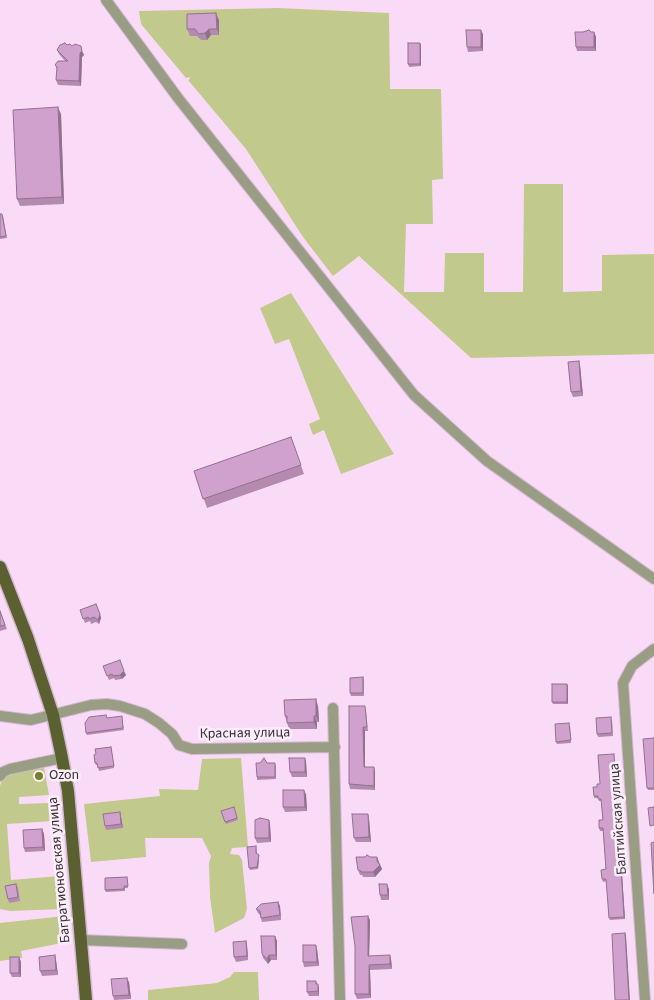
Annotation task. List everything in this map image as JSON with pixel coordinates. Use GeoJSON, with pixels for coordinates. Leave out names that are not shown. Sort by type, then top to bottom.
{"type":"FeatureCollection","features":[{"type":"Feature","properties":{"kind":"main road","name":"Багратионовская улица"},"geometry":{"type":"LineString","coordinates":[[0,567],[28,640],[53,715],[62,758],[68,791],[86,1000]]}},
{"type":"Feature","properties":{"kind":"street"},"geometry":{"type":"LineString","coordinates":[[106,0],[178,98],[414,395],[487,461],[654,579]]}},
{"type":"Feature","properties":{"kind":"street","name":"Балтийская улица"},"geometry":{"type":"LineString","coordinates":[[645,1000],[623,683],[632,666],[654,649]]}},
{"type":"Feature","properties":{"kind":"street","name":"Красная улица"},"geometry":{"type":"LineString","coordinates":[[0,716],[31,720],[91,705],[107,704],[145,714],[159,722],[172,734],[179,745],[192,749],[335,746]]}},
{"type":"Feature","properties":{"kind":"street"},"geometry":{"type":"LineString","coordinates":[[333,708],[340,1000]]}},
{"type":"Feature","properties":{"kind":"street"},"geometry":{"type":"LineString","coordinates":[[0,776],[3,772],[10,769],[62,758]]}},
{"type":"Feature","properties":{"kind":"street"},"geometry":{"type":"LineString","coordinates":[[81,940],[182,944]]}},
{"type":"Feature","properties":{"kind":"green space"},"geometry":{"type":"Polygon","coordinates":[[[278,8],[389,13],[390,89],[441,89],[443,179],[432,180],[433,224],[406,224],[404,292],[444,292],[445,253],[484,253],[484,292],[523,292],[524,184],[563,184],[563,292],[602,291],[602,255],[654,254],[654,354],[471,358],[359,256],[333,276],[303,237],[246,149],[188,80],[190,79],[189,77],[186,78],[141,24],[139,11],[278,8]]]}},
{"type":"Feature","properties":{"kind":"green space"},"geometry":{"type":"Polygon","coordinates":[[[291,293],[394,454],[341,474],[324,430],[313,435],[309,424],[320,419],[289,339],[275,344],[260,308],[291,293]]]}},
{"type":"Feature","properties":{"kind":"green space"},"geometry":{"type":"Polygon","coordinates":[[[241,758],[248,847],[232,848],[230,854],[239,855],[242,860],[247,909],[244,918],[215,933],[210,897],[209,863],[211,856],[202,838],[145,838],[146,857],[91,862],[84,804],[160,796],[159,789],[198,790],[202,759],[241,758]]]}},
{"type":"Feature","properties":{"kind":"green space"},"geometry":{"type":"Polygon","coordinates":[[[44,768],[49,795],[19,797],[19,804],[51,803],[53,821],[7,824],[11,880],[60,876],[63,909],[10,911],[0,909],[0,786],[4,773],[44,768]]]}},
{"type":"Feature","properties":{"kind":"green space"},"geometry":{"type":"Polygon","coordinates":[[[64,916],[67,942],[21,951],[22,958],[0,961],[0,923],[64,916]]]}},
{"type":"Feature","properties":{"kind":"green space"},"geometry":{"type":"Polygon","coordinates":[[[234,972],[258,972],[259,1000],[148,1000],[148,990],[217,983],[230,977],[234,972]]]}},
{"type":"Feature","properties":{"kind":"building"},"geometry":{"type":"Polygon","coordinates":[[[216,13],[217,29],[209,29],[205,33],[199,34],[195,29],[187,29],[187,14],[216,13]]]}},
{"type":"Feature","properties":{"kind":"building"},"geometry":{"type":"Polygon","coordinates":[[[466,30],[481,30],[481,47],[467,47],[466,30]]]}},
{"type":"Feature","properties":{"kind":"building"},"geometry":{"type":"Polygon","coordinates":[[[589,30],[594,32],[594,47],[576,47],[575,32],[589,30]]]}},
{"type":"Feature","properties":{"kind":"building"},"geometry":{"type":"Polygon","coordinates":[[[65,43],[72,46],[75,44],[81,46],[79,81],[56,80],[57,67],[55,65],[58,61],[68,61],[57,50],[60,45],[65,43]]]}},
{"type":"Feature","properties":{"kind":"building"},"geometry":{"type":"Polygon","coordinates":[[[408,43],[420,43],[420,64],[408,64],[408,43]]]}},
{"type":"Feature","properties":{"kind":"building"},"geometry":{"type":"Polygon","coordinates":[[[58,107],[62,197],[17,199],[13,110],[58,107]]]}},
{"type":"Feature","properties":{"kind":"building"},"geometry":{"type":"Polygon","coordinates":[[[0,214],[2,214],[6,236],[0,237],[0,214]]]}},
{"type":"Feature","properties":{"kind":"building"},"geometry":{"type":"Polygon","coordinates":[[[579,361],[581,391],[571,392],[568,362],[579,361]]]}},
{"type":"Feature","properties":{"kind":"building"},"geometry":{"type":"Polygon","coordinates":[[[291,437],[301,465],[203,499],[194,471],[291,437]]]}},
{"type":"Feature","properties":{"kind":"building"},"geometry":{"type":"Polygon","coordinates":[[[96,604],[100,614],[98,620],[94,617],[83,619],[80,610],[96,604]]]}},
{"type":"Feature","properties":{"kind":"building"},"geometry":{"type":"Polygon","coordinates":[[[0,611],[5,625],[0,626],[0,611]]]}},
{"type":"Feature","properties":{"kind":"building"},"geometry":{"type":"Polygon","coordinates":[[[120,660],[124,671],[120,675],[113,676],[112,674],[107,676],[103,666],[120,660]]]}},
{"type":"Feature","properties":{"kind":"building"},"geometry":{"type":"Polygon","coordinates":[[[363,677],[363,693],[350,693],[350,678],[363,677]]]}},
{"type":"Feature","properties":{"kind":"building"},"geometry":{"type":"Polygon","coordinates":[[[552,684],[567,684],[567,702],[552,702],[552,684]]]}},
{"type":"Feature","properties":{"kind":"building"},"geometry":{"type":"Polygon","coordinates":[[[316,699],[314,722],[287,723],[284,700],[316,699]]]}},
{"type":"Feature","properties":{"kind":"building"},"geometry":{"type":"Polygon","coordinates":[[[349,706],[365,706],[367,727],[363,727],[364,767],[374,767],[374,786],[349,784],[349,706]]]}},
{"type":"Feature","properties":{"kind":"building"},"geometry":{"type":"Polygon","coordinates":[[[106,715],[107,718],[122,716],[123,728],[86,733],[85,723],[89,717],[106,715]]]}},
{"type":"Feature","properties":{"kind":"building"},"geometry":{"type":"Polygon","coordinates":[[[611,717],[612,733],[597,734],[596,718],[611,717]]]}},
{"type":"Feature","properties":{"kind":"building"},"geometry":{"type":"Polygon","coordinates":[[[569,723],[571,740],[556,742],[555,724],[569,723]]]}},
{"type":"Feature","properties":{"kind":"building"},"geometry":{"type":"Polygon","coordinates":[[[654,738],[654,788],[647,788],[643,739],[654,738]]]}},
{"type":"Feature","properties":{"kind":"building"},"geometry":{"type":"Polygon","coordinates":[[[111,747],[114,766],[98,768],[97,763],[95,763],[95,749],[111,747]]]}},
{"type":"Feature","properties":{"kind":"building"},"geometry":{"type":"Polygon","coordinates":[[[614,754],[624,917],[609,918],[606,879],[602,879],[601,870],[606,869],[603,828],[599,828],[599,820],[603,820],[601,799],[598,799],[598,796],[594,796],[593,787],[597,787],[597,784],[600,784],[598,755],[614,754]]]}},
{"type":"Feature","properties":{"kind":"building"},"geometry":{"type":"Polygon","coordinates":[[[264,758],[267,763],[275,763],[275,777],[257,777],[256,763],[260,763],[264,758]]]}},
{"type":"Feature","properties":{"kind":"building"},"geometry":{"type":"Polygon","coordinates":[[[289,758],[305,758],[305,772],[290,772],[289,758]]]}},
{"type":"Feature","properties":{"kind":"building"},"geometry":{"type":"Polygon","coordinates":[[[283,790],[304,790],[305,807],[283,807],[283,790]]]}},
{"type":"Feature","properties":{"kind":"building"},"geometry":{"type":"Polygon","coordinates":[[[234,807],[237,818],[225,822],[221,811],[234,807]]]}},
{"type":"Feature","properties":{"kind":"building"},"geometry":{"type":"Polygon","coordinates":[[[654,807],[654,825],[650,826],[648,808],[654,807]]]}},
{"type":"Feature","properties":{"kind":"building"},"geometry":{"type":"Polygon","coordinates":[[[120,812],[121,824],[105,826],[103,814],[120,812]]]}},
{"type":"Feature","properties":{"kind":"building"},"geometry":{"type":"Polygon","coordinates":[[[352,814],[368,814],[369,837],[354,838],[352,814]]]}},
{"type":"Feature","properties":{"kind":"building"},"geometry":{"type":"Polygon","coordinates":[[[260,818],[269,820],[269,838],[255,838],[255,820],[260,818]]]}},
{"type":"Feature","properties":{"kind":"building"},"geometry":{"type":"Polygon","coordinates":[[[42,829],[43,847],[24,848],[23,830],[42,829]]]}},
{"type":"Feature","properties":{"kind":"building"},"geometry":{"type":"Polygon","coordinates":[[[654,842],[654,894],[651,843],[654,842]]]}},
{"type":"Feature","properties":{"kind":"building"},"geometry":{"type":"Polygon","coordinates":[[[256,846],[256,853],[259,855],[257,867],[249,868],[247,847],[256,846]]]}},
{"type":"Feature","properties":{"kind":"building"},"geometry":{"type":"Polygon","coordinates":[[[367,855],[377,857],[380,865],[373,872],[361,872],[358,870],[356,857],[365,857],[367,855]]]}},
{"type":"Feature","properties":{"kind":"building"},"geometry":{"type":"Polygon","coordinates":[[[127,877],[128,886],[124,886],[124,889],[105,890],[105,878],[127,877]]]}},
{"type":"Feature","properties":{"kind":"building"},"geometry":{"type":"Polygon","coordinates":[[[16,884],[18,897],[8,899],[5,886],[16,884]]]}},
{"type":"Feature","properties":{"kind":"building"},"geometry":{"type":"Polygon","coordinates":[[[379,884],[387,884],[388,895],[380,895],[379,884]]]}},
{"type":"Feature","properties":{"kind":"building"},"geometry":{"type":"Polygon","coordinates":[[[278,902],[280,915],[261,918],[260,911],[256,909],[261,904],[278,902]]]}},
{"type":"Feature","properties":{"kind":"building"},"geometry":{"type":"Polygon","coordinates":[[[368,916],[368,956],[390,955],[390,964],[369,965],[369,994],[355,994],[355,946],[351,917],[368,916]]]}},
{"type":"Feature","properties":{"kind":"building"},"geometry":{"type":"Polygon","coordinates":[[[625,933],[629,1000],[615,1000],[612,934],[625,933]]]}},
{"type":"Feature","properties":{"kind":"building"},"geometry":{"type":"Polygon","coordinates":[[[261,936],[275,936],[276,955],[269,955],[267,959],[262,954],[261,936]]]}},
{"type":"Feature","properties":{"kind":"building"},"geometry":{"type":"Polygon","coordinates":[[[246,941],[247,956],[234,957],[233,942],[246,941]]]}},
{"type":"Feature","properties":{"kind":"building"},"geometry":{"type":"Polygon","coordinates":[[[303,945],[316,945],[317,962],[303,962],[303,945]]]}},
{"type":"Feature","properties":{"kind":"building"},"geometry":{"type":"Polygon","coordinates":[[[55,955],[56,970],[40,971],[39,957],[55,955]]]}},
{"type":"Feature","properties":{"kind":"building"},"geometry":{"type":"Polygon","coordinates":[[[10,957],[19,957],[19,973],[10,973],[10,957]]]}},
{"type":"Feature","properties":{"kind":"building"},"geometry":{"type":"Polygon","coordinates":[[[127,978],[129,995],[113,996],[111,979],[127,978]]]}},
{"type":"Feature","properties":{"kind":"building"},"geometry":{"type":"Polygon","coordinates":[[[307,981],[316,981],[318,991],[307,992],[307,981]]]}},
{"type":"Feature","properties":{"kind":"place","name":"Ozon"},"geometry":{"type":"Point","coordinates":[39,776]}}]}
